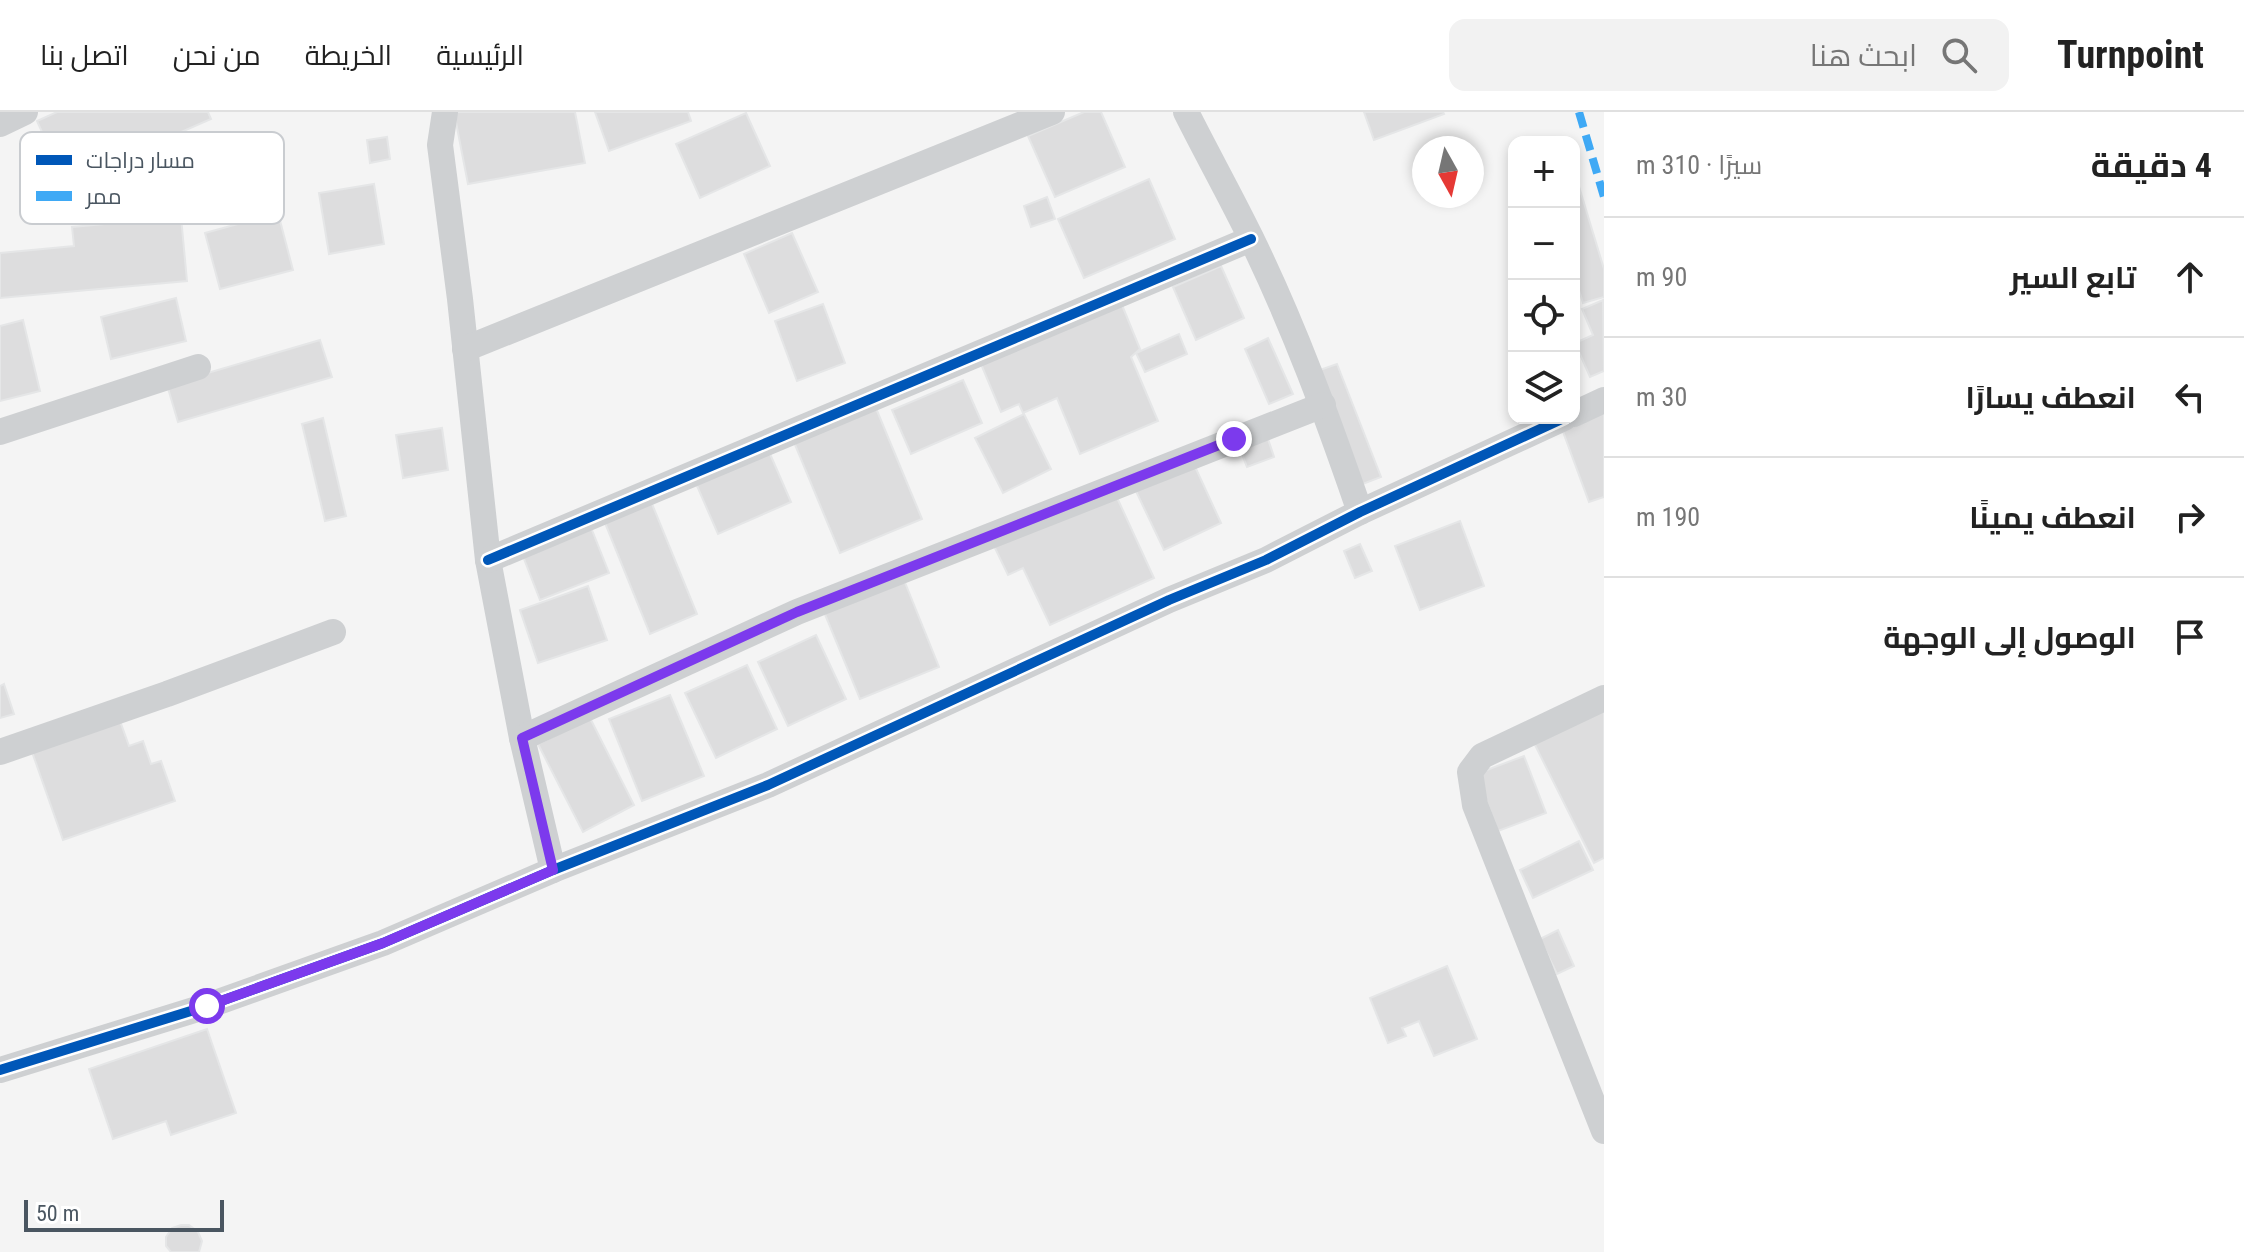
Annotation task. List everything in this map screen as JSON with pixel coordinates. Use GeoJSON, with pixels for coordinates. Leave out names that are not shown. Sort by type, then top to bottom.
{"type":"FeatureCollection","features":[{"type":"Feature","properties":{"kind":"street"},"geometry":{"type":"LineString","coordinates":[[0,124],[25,112]]}},
{"type":"Feature","properties":{"kind":"street"},"geometry":{"type":"LineString","coordinates":[[445,112],[440,145],[488,560],[522,738],[553,870]]}},
{"type":"Feature","properties":{"kind":"street"},"geometry":{"type":"LineString","coordinates":[[465,349],[1052,112]]}},
{"type":"Feature","properties":{"kind":"street"},"geometry":{"type":"LineString","coordinates":[[1186,112],[1251,239],[1323,405],[1360,512]]}},
{"type":"Feature","properties":{"kind":"street"},"geometry":{"type":"LineString","coordinates":[[488,560],[1251,239]]}},
{"type":"Feature","properties":{"kind":"street"},"geometry":{"type":"LineString","coordinates":[[0,432],[198,367]]}},
{"type":"Feature","properties":{"kind":"street"},"geometry":{"type":"LineString","coordinates":[[1580,411],[1604,400]]}},
{"type":"Feature","properties":{"kind":"street"},"geometry":{"type":"LineString","coordinates":[[522,738],[797,612],[1323,405]]}},
{"type":"Feature","properties":{"kind":"street"},"geometry":{"type":"LineString","coordinates":[[0,1070],[207,1006],[383,943],[553,870],[768,785],[1169,600],[1266,560],[1360,512],[1551,424]]}},
{"type":"Feature","properties":{"kind":"street"},"geometry":{"type":"LineString","coordinates":[[0,752],[333,632]]}},
{"type":"Feature","properties":{"kind":"street"},"geometry":{"type":"LineString","coordinates":[[1604,698],[1482,756],[1470,772],[1475,805],[1604,1131]]}},
{"type":"Feature","properties":{"kind":"building"},"geometry":{"type":"Polygon","coordinates":[[[57,112],[208,112],[211,119],[181,132],[42,132],[37,121],[57,112]]]}},
{"type":"Feature","properties":{"kind":"building"},"geometry":{"type":"Polygon","coordinates":[[[454,112],[575,112],[585,163],[468,184],[454,112]]]}},
{"type":"Feature","properties":{"kind":"building"},"geometry":{"type":"Polygon","coordinates":[[[595,112],[688,112],[691,121],[609,151],[595,112]]]}},
{"type":"Feature","properties":{"kind":"building"},"geometry":{"type":"Polygon","coordinates":[[[1084,112],[1101,112],[1125,167],[1055,197],[1028,136],[1084,112]]]}},
{"type":"Feature","properties":{"kind":"building"},"geometry":{"type":"Polygon","coordinates":[[[1364,112],[1443,112],[1444,114],[1374,140],[1364,112]]]}},
{"type":"Feature","properties":{"kind":"building"},"geometry":{"type":"Polygon","coordinates":[[[746,113],[770,166],[700,198],[676,144],[746,113]]]}},
{"type":"Feature","properties":{"kind":"building"},"geometry":{"type":"Polygon","coordinates":[[[387,137],[390,159],[370,163],[367,140],[387,137]]]}},
{"type":"Feature","properties":{"kind":"building"},"geometry":{"type":"Polygon","coordinates":[[[1149,179],[1175,239],[1084,278],[1058,219],[1149,179]]]}},
{"type":"Feature","properties":{"kind":"building"},"geometry":{"type":"Polygon","coordinates":[[[374,184],[384,244],[329,254],[319,193],[374,184]]]}},
{"type":"Feature","properties":{"kind":"building"},"geometry":{"type":"Polygon","coordinates":[[[1580,190],[1604,269],[1604,297],[1583,303],[1580,293],[1580,190]]]}},
{"type":"Feature","properties":{"kind":"building"},"geometry":{"type":"Polygon","coordinates":[[[1047,197],[1055,219],[1031,227],[1024,206],[1047,197]]]}},
{"type":"Feature","properties":{"kind":"building"},"geometry":{"type":"Polygon","coordinates":[[[182,224],[187,281],[0,298],[0,253],[74,246],[72,227],[182,224]]]}},
{"type":"Feature","properties":{"kind":"building"},"geometry":{"type":"Polygon","coordinates":[[[238,224],[281,224],[293,270],[220,289],[205,233],[238,224]]]}},
{"type":"Feature","properties":{"kind":"building"},"geometry":{"type":"Polygon","coordinates":[[[792,233],[818,292],[769,313],[744,254],[792,233]]]}},
{"type":"Feature","properties":{"kind":"building"},"geometry":{"type":"Polygon","coordinates":[[[1221,266],[1244,318],[1196,340],[1173,287],[1221,266]]]}},
{"type":"Feature","properties":{"kind":"building"},"geometry":{"type":"Polygon","coordinates":[[[176,298],[186,341],[111,359],[101,317],[176,298]]]}},
{"type":"Feature","properties":{"kind":"building"},"geometry":{"type":"Polygon","coordinates":[[[1603,300],[1604,371],[1590,377],[1580,354],[1580,341],[1593,335],[1582,309],[1603,300]]]}},
{"type":"Feature","properties":{"kind":"building"},"geometry":{"type":"Polygon","coordinates":[[[823,304],[845,363],[797,381],[775,321],[823,304]]]}},
{"type":"Feature","properties":{"kind":"building"},"geometry":{"type":"Polygon","coordinates":[[[1122,305],[1140,349],[1131,357],[1158,421],[1080,454],[1057,398],[1023,413],[1019,404],[1001,412],[981,364],[1122,305]]]}},
{"type":"Feature","properties":{"kind":"building"},"geometry":{"type":"Polygon","coordinates":[[[23,320],[40,391],[0,401],[0,326],[23,320]]]}},
{"type":"Feature","properties":{"kind":"building"},"geometry":{"type":"Polygon","coordinates":[[[1179,334],[1187,354],[1145,372],[1136,353],[1179,334]]]}},
{"type":"Feature","properties":{"kind":"building"},"geometry":{"type":"Polygon","coordinates":[[[1268,338],[1293,394],[1269,404],[1245,349],[1268,338]]]}},
{"type":"Feature","properties":{"kind":"building"},"geometry":{"type":"Polygon","coordinates":[[[320,340],[332,377],[178,422],[167,385],[320,340]]]}},
{"type":"Feature","properties":{"kind":"building"},"geometry":{"type":"Polygon","coordinates":[[[1337,364],[1381,477],[1355,487],[1311,373],[1337,364]]]}},
{"type":"Feature","properties":{"kind":"building"},"geometry":{"type":"Polygon","coordinates":[[[963,380],[982,423],[911,454],[892,410],[963,380]]]}},
{"type":"Feature","properties":{"kind":"building"},"geometry":{"type":"Polygon","coordinates":[[[873,401],[922,519],[840,553],[791,435],[873,401]]]}},
{"type":"Feature","properties":{"kind":"building"},"geometry":{"type":"Polygon","coordinates":[[[1604,413],[1604,497],[1589,502],[1562,429],[1604,413]]]}},
{"type":"Feature","properties":{"kind":"building"},"geometry":{"type":"Polygon","coordinates":[[[1024,414],[1051,469],[1003,493],[975,438],[1024,414]]]}},
{"type":"Feature","properties":{"kind":"building"},"geometry":{"type":"Polygon","coordinates":[[[323,418],[346,516],[325,521],[302,424],[323,418]]]}},
{"type":"Feature","properties":{"kind":"building"},"geometry":{"type":"Polygon","coordinates":[[[442,428],[448,470],[403,478],[396,435],[442,428]]]}},
{"type":"Feature","properties":{"kind":"building"},"geometry":{"type":"Polygon","coordinates":[[[1268,439],[1274,457],[1247,467],[1240,449],[1268,439]]]}},
{"type":"Feature","properties":{"kind":"building"},"geometry":{"type":"Polygon","coordinates":[[[767,447],[791,502],[718,534],[694,479],[767,447]]]}},
{"type":"Feature","properties":{"kind":"building"},"geometry":{"type":"Polygon","coordinates":[[[1192,460],[1221,523],[1164,550],[1134,487],[1192,460]]]}},
{"type":"Feature","properties":{"kind":"building"},"geometry":{"type":"Polygon","coordinates":[[[1114,491],[1154,578],[1050,625],[1023,568],[1008,575],[994,546],[1114,491]]]}},
{"type":"Feature","properties":{"kind":"building"},"geometry":{"type":"Polygon","coordinates":[[[650,499],[697,614],[650,634],[603,518],[650,499]]]}},
{"type":"Feature","properties":{"kind":"building"},"geometry":{"type":"Polygon","coordinates":[[[1460,521],[1484,586],[1420,610],[1395,546],[1460,521]]]}},
{"type":"Feature","properties":{"kind":"building"},"geometry":{"type":"Polygon","coordinates":[[[590,525],[609,573],[540,600],[521,551],[590,525]]]}},
{"type":"Feature","properties":{"kind":"building"},"geometry":{"type":"Polygon","coordinates":[[[1360,544],[1372,571],[1355,578],[1344,551],[1360,544]]]}},
{"type":"Feature","properties":{"kind":"building"},"geometry":{"type":"Polygon","coordinates":[[[904,580],[939,667],[860,699],[824,612],[904,580]]]}},
{"type":"Feature","properties":{"kind":"building"},"geometry":{"type":"Polygon","coordinates":[[[588,586],[607,640],[538,663],[520,610],[588,586]]]}},
{"type":"Feature","properties":{"kind":"building"},"geometry":{"type":"Polygon","coordinates":[[[816,635],[846,699],[788,726],[758,662],[816,635]]]}},
{"type":"Feature","properties":{"kind":"building"},"geometry":{"type":"Polygon","coordinates":[[[747,665],[777,729],[716,758],[685,693],[747,665]]]}},
{"type":"Feature","properties":{"kind":"building"},"geometry":{"type":"Polygon","coordinates":[[[4,684],[14,714],[0,718],[0,686],[4,684]]]}},
{"type":"Feature","properties":{"kind":"building"},"geometry":{"type":"Polygon","coordinates":[[[670,695],[704,776],[642,801],[609,719],[670,695]]]}},
{"type":"Feature","properties":{"kind":"building"},"geometry":{"type":"Polygon","coordinates":[[[1604,704],[1604,858],[1594,863],[1532,739],[1604,704]]]}},
{"type":"Feature","properties":{"kind":"building"},"geometry":{"type":"Polygon","coordinates":[[[119,718],[129,746],[143,741],[151,764],[161,761],[175,801],[63,840],[31,749],[119,718]]]}},
{"type":"Feature","properties":{"kind":"building"},"geometry":{"type":"Polygon","coordinates":[[[590,718],[634,805],[583,832],[538,744],[590,718]]]}},
{"type":"Feature","properties":{"kind":"building"},"geometry":{"type":"Polygon","coordinates":[[[1524,756],[1546,813],[1498,831],[1476,774],[1524,756]]]}},
{"type":"Feature","properties":{"kind":"building"},"geometry":{"type":"Polygon","coordinates":[[[1579,841],[1593,870],[1533,898],[1520,870],[1579,841]]]}},
{"type":"Feature","properties":{"kind":"building"},"geometry":{"type":"Polygon","coordinates":[[[1558,930],[1574,966],[1557,974],[1540,939],[1558,930]]]}},
{"type":"Feature","properties":{"kind":"building"},"geometry":{"type":"Polygon","coordinates":[[[1447,966],[1477,1039],[1434,1056],[1419,1021],[1402,1028],[1406,1036],[1388,1043],[1370,998],[1447,966]]]}},
{"type":"Feature","properties":{"kind":"building"},"geometry":{"type":"Polygon","coordinates":[[[207,1029],[236,1113],[171,1135],[166,1121],[113,1139],[89,1069],[207,1029]]]}},
{"type":"Feature","properties":{"kind":"building"},"geometry":{"type":"Polygon","coordinates":[[[189,1225],[198,1232],[202,1241],[199,1252],[171,1252],[166,1246],[166,1237],[172,1228],[189,1225]]]}},
{"type":"Feature","properties":{"kind":"marked path"},"geometry":{"type":"LineString","coordinates":[[1579,112],[1604,197]]}},
{"type":"Feature","properties":{"kind":"cycle path"},"geometry":{"type":"LineString","coordinates":[[488,560],[1251,239]]}},
{"type":"Feature","properties":{"kind":"cycle path"},"geometry":{"type":"LineString","coordinates":[[0,1070],[207,1006],[383,943],[553,870],[768,785],[1169,600],[1266,560],[1360,512],[1551,424]]}},
{"type":"Feature","properties":{"kind":"route"},"geometry":{"type":"LineString","coordinates":[[207,1006],[383,943],[553,870],[522,738],[797,612],[1234,439]]}}]}
